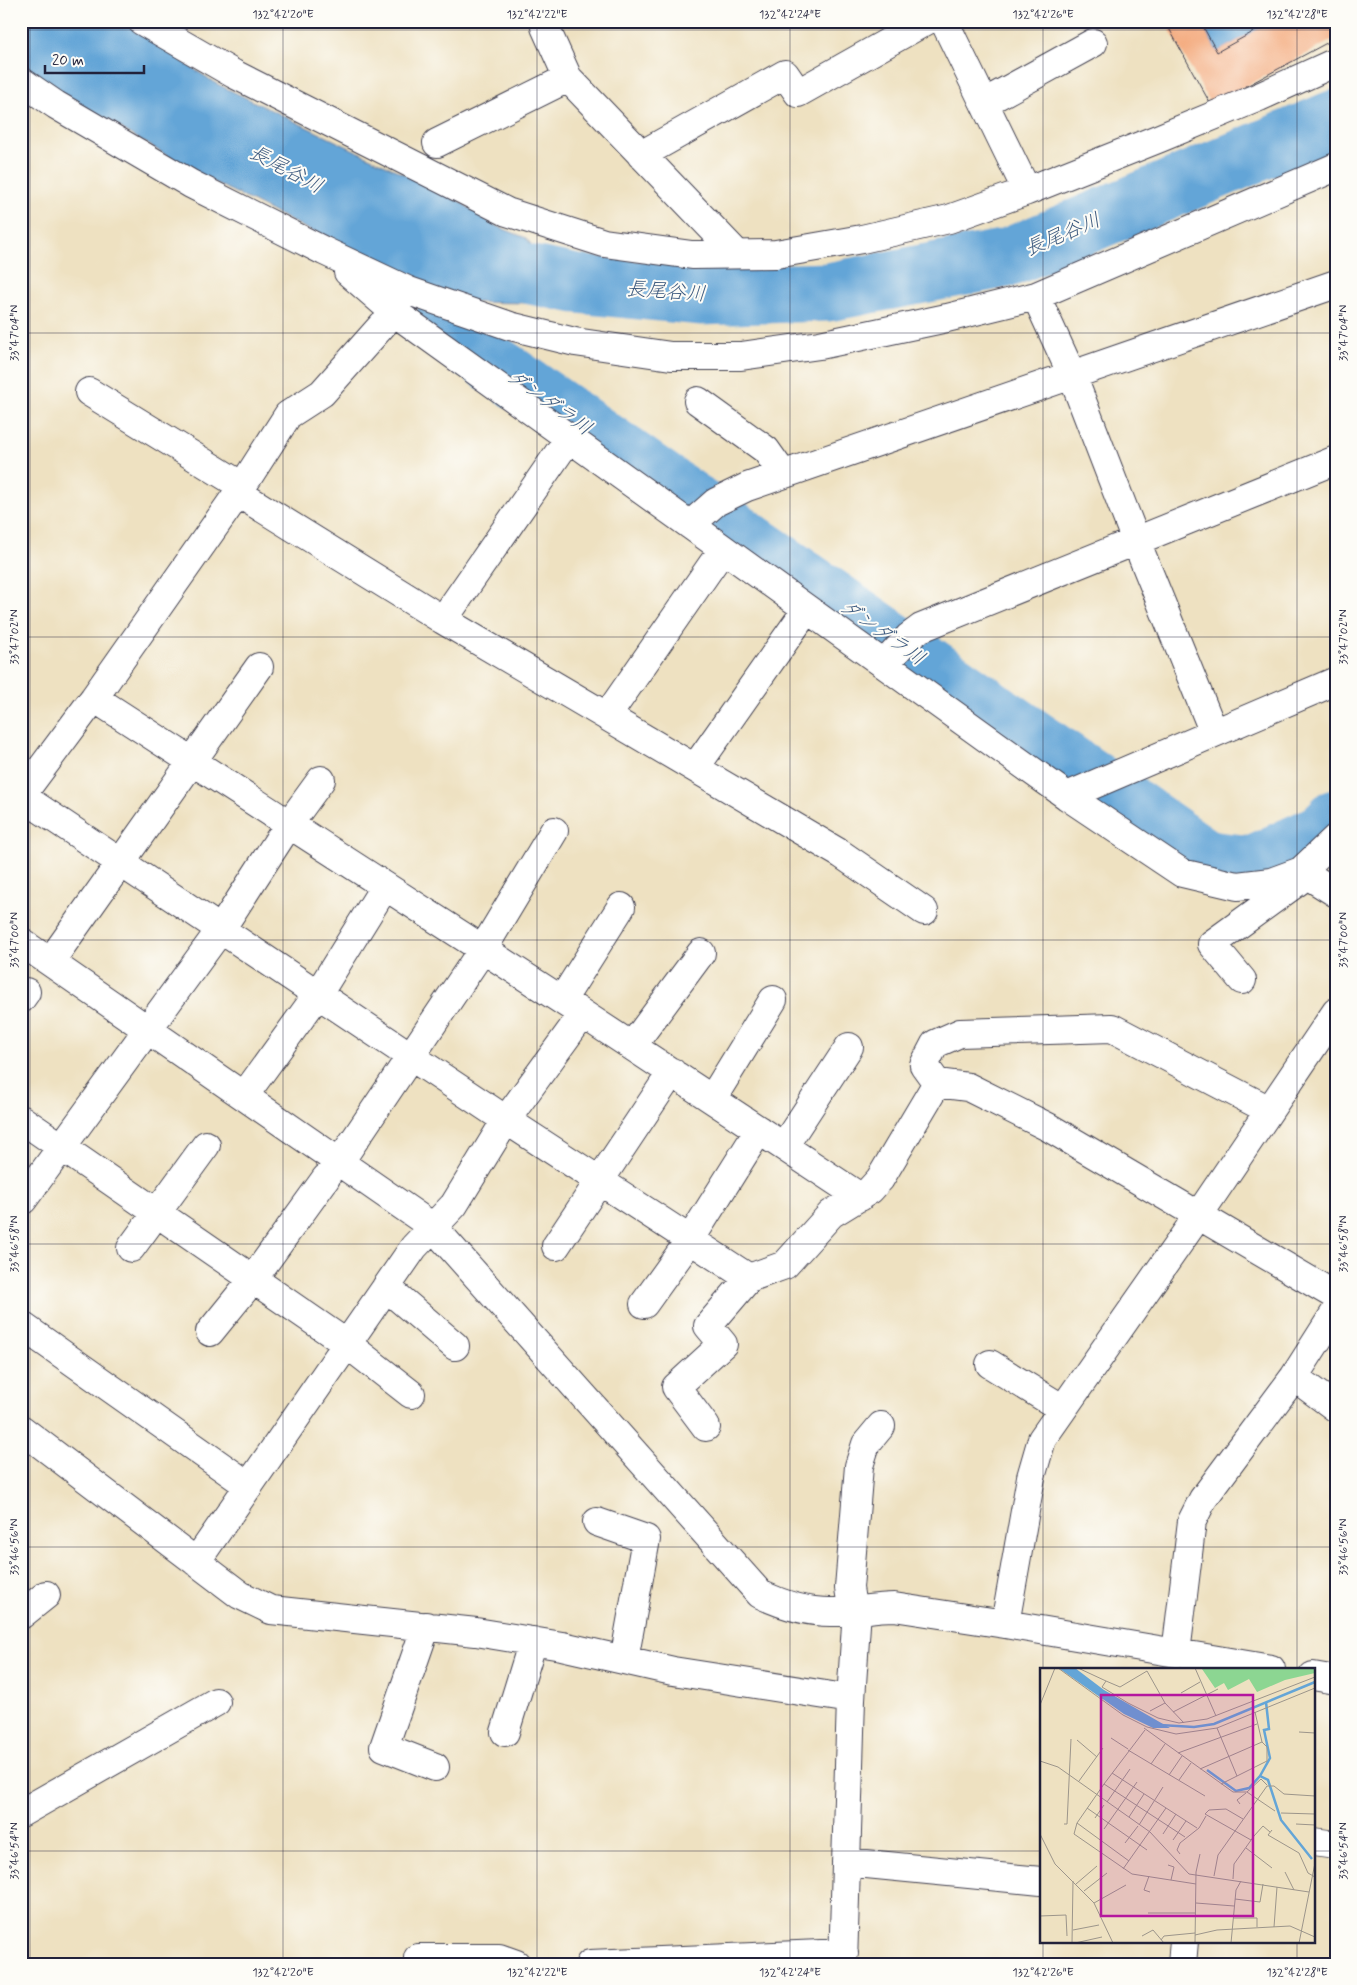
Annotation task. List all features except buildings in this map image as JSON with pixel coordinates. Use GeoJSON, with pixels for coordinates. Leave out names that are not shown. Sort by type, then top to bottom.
{"type":"FeatureCollection","features":[{"type":"Feature","properties":{"kind":"street"},"geometry":{"type":"LineString","coordinates":[[142,21],[234,74],[507,212],[604,243],[692,255],[776,254],[862,239],[949,219],[1027,191],[1259,97],[1336,62]]}},
{"type":"Feature","properties":{"kind":"street"},"geometry":{"type":"LineString","coordinates":[[545,21],[545,27],[568,78],[737,254]]}},
{"type":"Feature","properties":{"kind":"street"},"geometry":{"type":"LineString","coordinates":[[641,155],[785,74],[798,93],[926,21]]}},
{"type":"Feature","properties":{"kind":"street"},"geometry":{"type":"LineString","coordinates":[[944,21],[1027,191]]}},
{"type":"Feature","properties":{"kind":"street"},"geometry":{"type":"LineString","coordinates":[[984,103],[1093,43]]}},
{"type":"Feature","properties":{"kind":"street"},"geometry":{"type":"LineString","coordinates":[[436,143],[568,78]]}},
{"type":"Feature","properties":{"kind":"street"},"geometry":{"type":"LineString","coordinates":[[21,81],[56,105],[191,184],[324,251],[409,291],[510,326],[575,342],[671,356],[741,356],[820,345],[947,318],[1036,296],[1336,167]]}},
{"type":"Feature","properties":{"kind":"street"},"geometry":{"type":"LineString","coordinates":[[324,251],[394,312],[569,438],[702,514],[723,549],[806,609],[895,652],[1067,796],[1182,873],[1237,886],[1270,882],[1304,873],[1336,893]]}},
{"type":"Feature","properties":{"kind":"street"},"geometry":{"type":"LineString","coordinates":[[702,514],[747,487],[1336,284]]}},
{"type":"Feature","properties":{"kind":"street"},"geometry":{"type":"LineString","coordinates":[[1036,296],[1072,375],[1136,542],[1214,733]]}},
{"type":"Feature","properties":{"kind":"street"},"geometry":{"type":"LineString","coordinates":[[394,312],[322,393],[288,415],[240,489],[94,698],[21,796],[506,1120],[749,1278]]}},
{"type":"Feature","properties":{"kind":"street"},"geometry":{"type":"LineString","coordinates":[[89,392],[443,620],[841,854],[924,911]]}},
{"type":"Feature","properties":{"kind":"street"},"geometry":{"type":"LineString","coordinates":[[698,401],[766,450],[783,474]]}},
{"type":"Feature","properties":{"kind":"street"},"geometry":{"type":"LineString","coordinates":[[443,620],[569,438]]}},
{"type":"Feature","properties":{"kind":"street"},"geometry":{"type":"LineString","coordinates":[[895,652],[921,628],[1336,460]]}},
{"type":"Feature","properties":{"kind":"street"},"geometry":{"type":"LineString","coordinates":[[607,716],[723,549]]}},
{"type":"Feature","properties":{"kind":"street"},"geometry":{"type":"LineString","coordinates":[[695,768],[806,609]]}},
{"type":"Feature","properties":{"kind":"street"},"geometry":{"type":"LineString","coordinates":[[50,962],[259,667]]}},
{"type":"Feature","properties":{"kind":"street"},"geometry":{"type":"LineString","coordinates":[[1067,796],[1336,681]]}},
{"type":"Feature","properties":{"kind":"street"},"geometry":{"type":"LineString","coordinates":[[94,698],[672,1072],[860,1197]]}},
{"type":"Feature","properties":{"kind":"street"},"geometry":{"type":"LineString","coordinates":[[23,1200],[221,929],[289,824],[321,780]]}},
{"type":"Feature","properties":{"kind":"street"},"geometry":{"type":"LineString","coordinates":[[210,1332],[253,1278],[333,1170],[483,949],[554,830]]}},
{"type":"Feature","properties":{"kind":"street"},"geometry":{"type":"LineString","coordinates":[[1242,980],[1212,944],[1304,873],[1336,838]]}},
{"type":"Feature","properties":{"kind":"street"},"geometry":{"type":"LineString","coordinates":[[244,1096],[318,994],[385,886]]}},
{"type":"Feature","properties":{"kind":"street"},"geometry":{"type":"LineString","coordinates":[[196,1562],[414,1247],[454,1205],[572,1007],[621,907]]}},
{"type":"Feature","properties":{"kind":"street"},"geometry":{"type":"LineString","coordinates":[[21,942],[244,1096],[333,1170],[433,1227],[760,1594],[780,1604],[807,1610],[834,1612],[894,1608],[1006,1624],[1259,1668]]}},
{"type":"Feature","properties":{"kind":"street"},"geometry":{"type":"LineString","coordinates":[[632,1046],[701,953]]}},
{"type":"Feature","properties":{"kind":"street"},"geometry":{"type":"LineString","coordinates":[[712,1099],[773,1000]]}},
{"type":"Feature","properties":{"kind":"street"},"geometry":{"type":"LineString","coordinates":[[1006,1624],[1031,1477],[1042,1439],[1198,1216],[1336,1012]]}},
{"type":"Feature","properties":{"kind":"street"},"geometry":{"type":"LineString","coordinates":[[1269,1110],[1112,1028],[960,1033],[935,1044],[924,1066],[938,1083],[968,1087],[1048,1127],[1336,1296]]}},
{"type":"Feature","properties":{"kind":"street"},"geometry":{"type":"LineString","coordinates":[[784,1146],[850,1047]]}},
{"type":"Feature","properties":{"kind":"street"},"geometry":{"type":"LineString","coordinates":[[556,1246],[672,1072]]}},
{"type":"Feature","properties":{"kind":"street"},"geometry":{"type":"LineString","coordinates":[[706,1427],[676,1387],[723,1344],[708,1326],[749,1278],[785,1265],[831,1214],[870,1190],[880,1178],[938,1083]]}},
{"type":"Feature","properties":{"kind":"street"},"geometry":{"type":"LineString","coordinates":[[21,1119],[347,1344],[410,1394]]}},
{"type":"Feature","properties":{"kind":"street"},"geometry":{"type":"LineString","coordinates":[[644,1304],[690,1240],[759,1130]]}},
{"type":"Feature","properties":{"kind":"street"},"geometry":{"type":"LineString","coordinates":[[131,1248],[206,1145]]}},
{"type":"Feature","properties":{"kind":"street"},"geometry":{"type":"LineString","coordinates":[[386,1287],[455,1346]]}},
{"type":"Feature","properties":{"kind":"street"},"geometry":{"type":"LineString","coordinates":[[1176,1653],[1192,1521],[1203,1499],[1294,1377],[1336,1311]]}},
{"type":"Feature","properties":{"kind":"street"},"geometry":{"type":"LineString","coordinates":[[21,1325],[249,1486]]}},
{"type":"Feature","properties":{"kind":"street"},"geometry":{"type":"LineString","coordinates":[[990,1364],[1062,1409]]}},
{"type":"Feature","properties":{"kind":"street"},"geometry":{"type":"LineString","coordinates":[[1294,1377],[1336,1408]]}},
{"type":"Feature","properties":{"kind":"street"},"geometry":{"type":"LineString","coordinates":[[590,1964],[843,1959],[851,1699],[857,1610],[851,1602],[848,1588],[859,1466],[866,1444],[881,1426]]}},
{"type":"Feature","properties":{"kind":"street"},"geometry":{"type":"LineString","coordinates":[[21,1430],[240,1596],[271,1610],[426,1626],[533,1641],[673,1671],[851,1699]]}},
{"type":"Feature","properties":{"kind":"street"},"geometry":{"type":"LineString","coordinates":[[597,1522],[646,1539],[624,1660]]}},
{"type":"Feature","properties":{"kind":"street"},"geometry":{"type":"LineString","coordinates":[[21,1615],[46,1595]]}},
{"type":"Feature","properties":{"kind":"street"},"geometry":{"type":"LineString","coordinates":[[426,1626],[384,1747],[435,1767]]}},
{"type":"Feature","properties":{"kind":"street"},"geometry":{"type":"LineString","coordinates":[[504,1732],[533,1641]]}},
{"type":"Feature","properties":{"kind":"street"},"geometry":{"type":"LineString","coordinates":[[1314,1676],[1336,1680]]}},
{"type":"Feature","properties":{"kind":"street"},"geometry":{"type":"LineString","coordinates":[[21,1813],[216,1702]]}},
{"type":"Feature","properties":{"kind":"street"},"geometry":{"type":"LineString","coordinates":[[1314,1842],[1336,1845]]}},
{"type":"Feature","properties":{"kind":"street"},"geometry":{"type":"LineString","coordinates":[[846,1862],[1040,1881]]}},
{"type":"Feature","properties":{"kind":"street"},"geometry":{"type":"LineString","coordinates":[[1182,1964],[1184,1942]]}},
{"type":"Feature","properties":{"kind":"street"},"geometry":{"type":"LineString","coordinates":[[418,1958],[499,1958],[516,1964]]}},
{"type":"Feature","properties":{"kind":"water"},"geometry":{"type":"Polygon","coordinates":[[[21,21],[122,21],[215,83],[456,199],[494,225],[526,238],[544,260],[562,273],[596,281],[610,295],[596,304],[461,302],[395,273],[198,174],[21,69],[21,21]]]}},
{"type":"Feature","properties":{"kind":"water"},"geometry":{"type":"Polygon","coordinates":[[[1200,21],[1273,21],[1217,52],[1200,21]]]}},
{"type":"Feature","properties":{"kind":"waterway","name":"長尾谷川"},"geometry":{"type":"LineString","coordinates":[[522,273],[576,284],[700,296],[828,292],[1007,258],[1336,119]]}},
{"type":"Feature","properties":{"kind":"waterway","name":"ダンダラ川"},"geometry":{"type":"LineString","coordinates":[[444,321],[462,342],[1208,860],[1252,865],[1321,833],[1336,818]]}}]}
